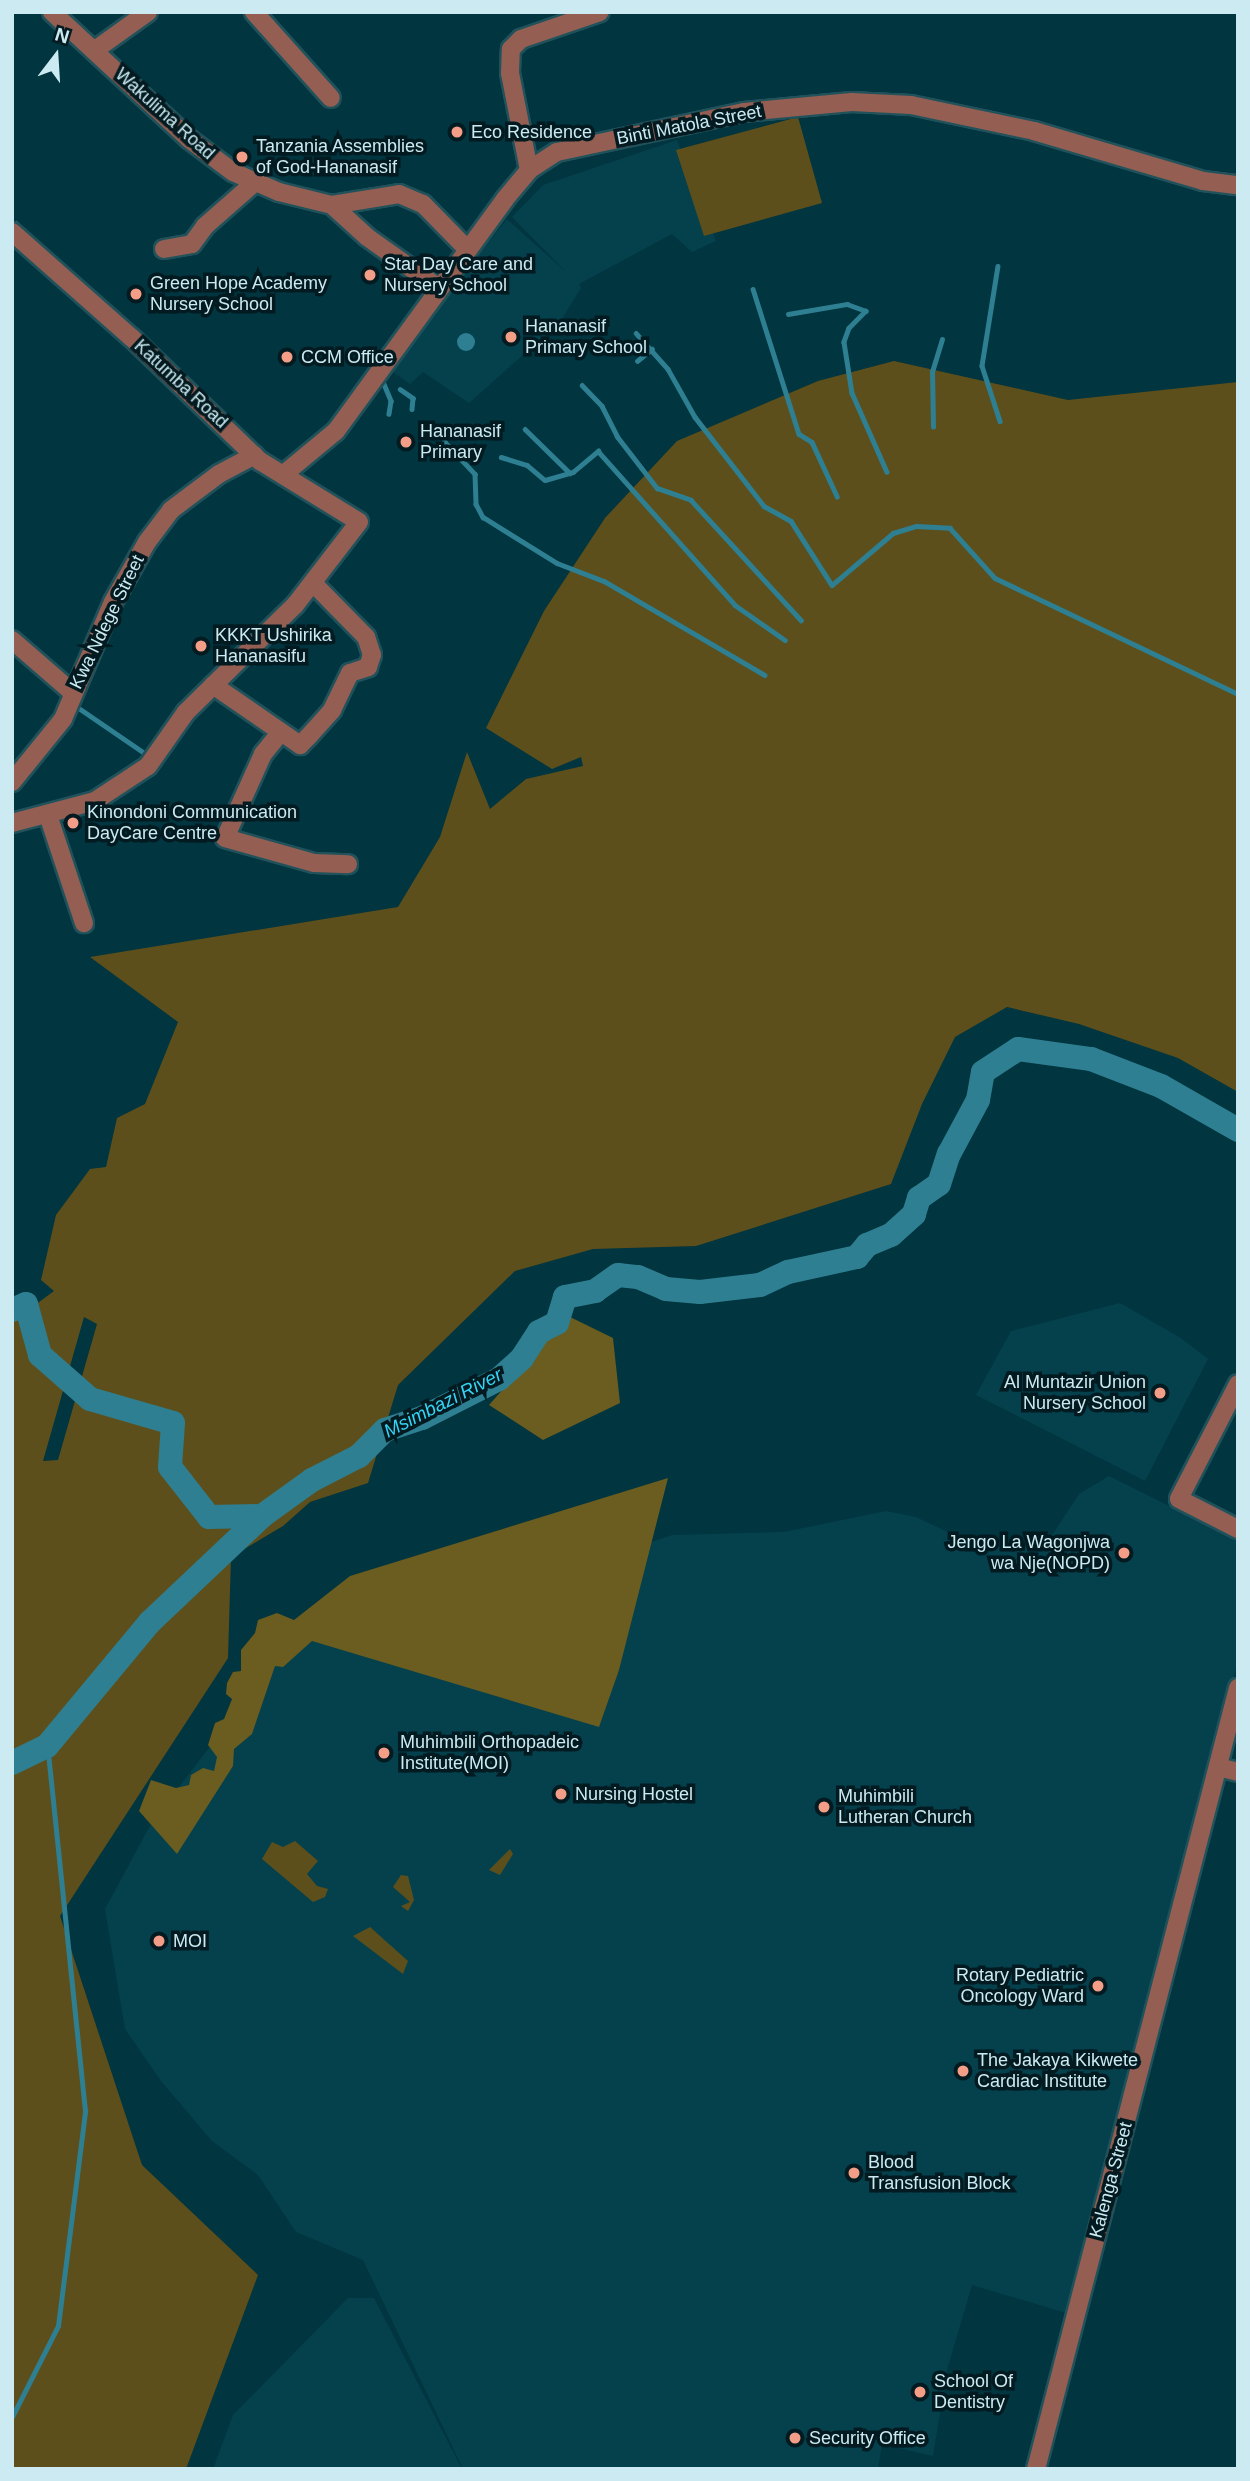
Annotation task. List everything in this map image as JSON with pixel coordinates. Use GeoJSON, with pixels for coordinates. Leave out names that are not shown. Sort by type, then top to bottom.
{"type":"FeatureCollection","features":[{"type":"Feature","properties":{"kind":"street","name":"Wakulima Road"},"geometry":{"type":"LineString","coordinates":[[52,12],[201,150],[254,183],[332,205],[399,194],[424,204],[468,250]]}},
{"type":"Feature","properties":{"kind":"street"},"geometry":{"type":"LineString","coordinates":[[95,50],[148,12]]}},
{"type":"Feature","properties":{"kind":"street"},"geometry":{"type":"LineString","coordinates":[[254,12],[331,97]]}},
{"type":"Feature","properties":{"kind":"street"},"geometry":{"type":"LineString","coordinates":[[529,170],[510,73],[511,49],[522,39],[600,12]]}},
{"type":"Feature","properties":{"kind":"street","name":"Binti Matola Street"},"geometry":{"type":"LineString","coordinates":[[284,474],[318,449],[349,416],[439,288],[529,170],[557,152],[744,112],[852,102],[911,105],[971,115],[1203,181],[1238,184]]}},
{"type":"Feature","properties":{"kind":"street"},"geometry":{"type":"LineString","coordinates":[[164,249],[192,244],[205,226],[254,183]]}},
{"type":"Feature","properties":{"kind":"street","name":"Wakulima Road"},"geometry":{"type":"LineString","coordinates":[[332,205],[367,237],[439,288]]}},
{"type":"Feature","properties":{"kind":"street","name":"Katumba Road"},"geometry":{"type":"LineString","coordinates":[[12,232],[254,455],[359,522],[313,583]]}},
{"type":"Feature","properties":{"kind":"street","name":"Kwa Ndege Street"},"geometry":{"type":"LineString","coordinates":[[12,782],[63,719],[72,692],[113,602],[171,510],[219,474],[254,455]]}},
{"type":"Feature","properties":{"kind":"street"},"geometry":{"type":"LineString","coordinates":[[12,823],[94,801],[148,766],[186,712],[313,583],[366,637],[371,662],[350,673],[332,710],[300,745],[213,685]]}},
{"type":"Feature","properties":{"kind":"street"},"geometry":{"type":"LineString","coordinates":[[12,640],[72,692]]}},
{"type":"Feature","properties":{"kind":"street"},"geometry":{"type":"LineString","coordinates":[[280,733],[263,754],[225,838],[314,863],[348,864]]}},
{"type":"Feature","properties":{"kind":"street"},"geometry":{"type":"LineString","coordinates":[[48,815],[84,923]]}},
{"type":"Feature","properties":{"kind":"street"},"geometry":{"type":"LineString","coordinates":[[1238,1384],[1179,1499],[1238,1529]]}},
{"type":"Feature","properties":{"kind":"street","name":"Kalenga Street"},"geometry":{"type":"LineString","coordinates":[[1036,2469],[1238,1688]]}},
{"type":"Feature","properties":{"kind":"street"},"geometry":{"type":"LineString","coordinates":[[1218,1767],[1238,1772]]}},
{"type":"Feature","properties":{"kind":"shaded area"},"geometry":{"type":"Polygon","coordinates":[[[798,117],[822,203],[704,236],[676,150],[798,117]]]}},
{"type":"Feature","properties":{"kind":"shaded area"},"geometry":{"type":"Polygon","coordinates":[[[677,140],[716,241],[692,252],[672,234],[579,284],[581,288],[560,322],[469,403],[423,372],[410,384],[389,369],[507,219],[567,273],[512,217],[543,185],[677,140]]]}},
{"type":"Feature","properties":{"kind":"shaded area"},"geometry":{"type":"Polygon","coordinates":[[[462,333],[470,333],[475,342],[473,349],[462,351],[457,346],[457,338],[462,333]]]}},
{"type":"Feature","properties":{"kind":"shaded area"},"geometry":{"type":"Polygon","coordinates":[[[894,361],[1068,400],[1238,382],[1238,1092],[1178,1058],[1079,1024],[1007,1007],[955,1037],[922,1104],[891,1184],[696,1246],[593,1249],[515,1271],[398,1385],[368,1483],[310,1502],[283,1526],[231,1557],[228,1658],[60,1916],[142,2165],[258,2275],[186,2469],[12,2469],[12,1322],[54,1291],[41,1280],[56,1215],[90,1169],[106,1167],[117,1118],[145,1104],[178,1022],[90,957],[398,907],[440,837],[467,752],[490,809],[526,779],[583,766],[581,757],[552,769],[486,728],[544,611],[605,518],[677,441],[818,381],[894,361]],[[84,1317],[43,1461],[58,1460],[97,1324],[84,1317]]]}},
{"type":"Feature","properties":{"kind":"shaded area"},"geometry":{"type":"Polygon","coordinates":[[[1120,1303],[1181,1338],[1208,1359],[1145,1481],[976,1395],[1011,1331],[1120,1303]]]}},
{"type":"Feature","properties":{"kind":"shaded area"},"geometry":{"type":"Polygon","coordinates":[[[568,1316],[613,1338],[620,1403],[543,1440],[489,1405],[568,1316]]]}},
{"type":"Feature","properties":{"kind":"shaded area"},"geometry":{"type":"Polygon","coordinates":[[[1109,1476],[1238,1540],[1238,1660],[1214,1765],[1173,1895],[1134,2063],[1066,2313],[972,2285],[947,2370],[933,2456],[882,2444],[878,2469],[463,2469],[363,2260],[296,2232],[258,2175],[212,2141],[161,2081],[125,2029],[105,1909],[152,1822],[212,1744],[271,1652],[575,1568],[672,1535],[784,1532],[886,1511],[916,1517],[954,1535],[1034,1548],[1051,1537],[1079,1494],[1109,1476]]]}},
{"type":"Feature","properties":{"kind":"shaded area"},"geometry":{"type":"Polygon","coordinates":[[[668,1478],[619,1670],[599,1727],[312,1641],[283,1667],[275,1666],[252,1734],[234,1749],[233,1766],[177,1854],[139,1811],[151,1780],[176,1788],[189,1785],[191,1775],[203,1768],[214,1771],[217,1757],[208,1745],[215,1723],[224,1719],[232,1699],[226,1694],[227,1683],[233,1672],[241,1671],[241,1650],[255,1633],[258,1620],[277,1613],[294,1620],[350,1576],[668,1478]]]}},
{"type":"Feature","properties":{"kind":"shaded area"},"geometry":{"type":"Polygon","coordinates":[[[295,1841],[318,1861],[307,1874],[317,1886],[328,1889],[325,1897],[313,1902],[262,1859],[272,1842],[283,1847],[295,1841]]]}},
{"type":"Feature","properties":{"kind":"shaded area"},"geometry":{"type":"Polygon","coordinates":[[[510,1849],[513,1854],[500,1875],[489,1870],[510,1849]]]}},
{"type":"Feature","properties":{"kind":"shaded area"},"geometry":{"type":"Polygon","coordinates":[[[401,1875],[408,1876],[414,1900],[408,1911],[401,1906],[410,1902],[393,1887],[401,1875]]]}},
{"type":"Feature","properties":{"kind":"shaded area"},"geometry":{"type":"Polygon","coordinates":[[[370,1927],[408,1961],[403,1974],[353,1936],[370,1927]]]}},
{"type":"Feature","properties":{"kind":"shaded area"},"geometry":{"type":"Polygon","coordinates":[[[348,2298],[374,2298],[462,2469],[213,2469],[233,2415],[348,2298]]]}},
{"type":"Feature","properties":{"kind":"waterway"},"geometry":{"type":"LineString","coordinates":[[16,223],[28,235]]}},
{"type":"Feature","properties":{"kind":"waterway"},"geometry":{"type":"LineString","coordinates":[[998,266],[982,366],[1000,421]]}},
{"type":"Feature","properties":{"kind":"waterway"},"geometry":{"type":"LineString","coordinates":[[753,289],[799,434],[812,442],[837,496]]}},
{"type":"Feature","properties":{"kind":"waterway"},"geometry":{"type":"LineString","coordinates":[[788,314],[847,304],[866,311],[849,328],[844,342],[852,393],[887,472]]}},
{"type":"Feature","properties":{"kind":"waterway"},"geometry":{"type":"LineString","coordinates":[[636,333],[668,369],[695,417],[764,506],[791,521],[832,585],[893,533],[916,526],[950,528],[995,578],[1238,694]]}},
{"type":"Feature","properties":{"kind":"waterway"},"geometry":{"type":"LineString","coordinates":[[933,427],[932,372],[942,339]]}},
{"type":"Feature","properties":{"kind":"waterway"},"geometry":{"type":"LineString","coordinates":[[637,361],[652,349]]}},
{"type":"Feature","properties":{"kind":"waterway"},"geometry":{"type":"LineString","coordinates":[[381,377],[391,401],[389,414]]}},
{"type":"Feature","properties":{"kind":"waterway"},"geometry":{"type":"LineString","coordinates":[[582,385],[602,406],[617,436],[657,488],[691,500],[801,620]]}},
{"type":"Feature","properties":{"kind":"waterway"},"geometry":{"type":"LineString","coordinates":[[400,389],[413,398],[412,409]]}},
{"type":"Feature","properties":{"kind":"waterway"},"geometry":{"type":"LineString","coordinates":[[440,428],[445,442],[475,474],[476,504],[483,517],[557,563],[604,581],[765,675]]}},
{"type":"Feature","properties":{"kind":"waterway"},"geometry":{"type":"LineString","coordinates":[[525,429],[570,473]]}},
{"type":"Feature","properties":{"kind":"waterway"},"geometry":{"type":"LineString","coordinates":[[501,457],[527,465],[545,480],[573,472],[598,451],[735,605],[785,640]]}},
{"type":"Feature","properties":{"kind":"waterway"},"geometry":{"type":"LineString","coordinates":[[73,704],[149,756]]}},
{"type":"Feature","properties":{"kind":"waterway","name":"Msimbazi River"},"geometry":{"type":"LineString","coordinates":[[12,1763],[47,1746],[150,1622],[262,1516],[312,1480],[359,1456],[385,1430],[422,1418],[499,1379],[522,1358],[539,1332],[557,1323],[565,1297],[595,1291],[618,1275],[638,1277],[666,1289],[700,1292],[760,1285],[788,1272],[857,1257],[867,1245],[891,1235],[914,1214],[919,1198],[939,1184],[949,1154],[978,1100],[983,1072],[1018,1049],[1091,1059],[1161,1086],[1238,1130]]}},
{"type":"Feature","properties":{"kind":"waterway"},"geometry":{"type":"LineString","coordinates":[[12,1310],[26,1304],[40,1355],[90,1399],[173,1423],[170,1467],[209,1517],[262,1516]]}},
{"type":"Feature","properties":{"kind":"waterway"},"geometry":{"type":"LineString","coordinates":[[12,2417],[58,2326],[85,2111],[47,1746]]}},
{"type":"Feature","properties":{"kind":"place","name":"Eco Residence"},"geometry":{"type":"Point","coordinates":[457,132]}},
{"type":"Feature","properties":{"kind":"place","name":"Tanzania Assemblies of God-Hananasif"},"geometry":{"type":"Point","coordinates":[242,157]}},
{"type":"Feature","properties":{"kind":"place","name":"Star Day Care and Nursery School"},"geometry":{"type":"Point","coordinates":[370,275]}},
{"type":"Feature","properties":{"kind":"place","name":"Green Hope Academy Nursery School"},"geometry":{"type":"Point","coordinates":[136,294]}},
{"type":"Feature","properties":{"kind":"place","name":"Hananasif Primary School"},"geometry":{"type":"Point","coordinates":[511,337]}},
{"type":"Feature","properties":{"kind":"place","name":"CCM Office"},"geometry":{"type":"Point","coordinates":[287,357]}},
{"type":"Feature","properties":{"kind":"place","name":"Hananasif Primary"},"geometry":{"type":"Point","coordinates":[406,442]}},
{"type":"Feature","properties":{"kind":"place","name":"KKKT Ushirika Hananasifu"},"geometry":{"type":"Point","coordinates":[201,646]}},
{"type":"Feature","properties":{"kind":"place","name":"Kinondoni Communication DayCare Centre"},"geometry":{"type":"Point","coordinates":[73,823]}},
{"type":"Feature","properties":{"kind":"place","name":"Al Muntazir Union Nursery School"},"geometry":{"type":"Point","coordinates":[1160,1393]}},
{"type":"Feature","properties":{"kind":"place","name":"Jengo La Wagonjwa wa Nje(NOPD)"},"geometry":{"type":"Point","coordinates":[1124,1553]}},
{"type":"Feature","properties":{"kind":"place","name":"Muhimbili Orthopadeic Institute(MOI)"},"geometry":{"type":"Point","coordinates":[384,1753]}},
{"type":"Feature","properties":{"kind":"place","name":"Nursing Hostel"},"geometry":{"type":"Point","coordinates":[561,1794]}},
{"type":"Feature","properties":{"kind":"place","name":"Muhimbili Lutheran Church"},"geometry":{"type":"Point","coordinates":[824,1807]}},
{"type":"Feature","properties":{"kind":"place","name":"MOI"},"geometry":{"type":"Point","coordinates":[159,1941]}},
{"type":"Feature","properties":{"kind":"place","name":"Rotary Pediatric Oncology Ward"},"geometry":{"type":"Point","coordinates":[1098,1986]}},
{"type":"Feature","properties":{"kind":"place","name":"The Jakaya Kikwete Cardiac Institute"},"geometry":{"type":"Point","coordinates":[963,2071]}},
{"type":"Feature","properties":{"kind":"place","name":"Blood Transfusion Block"},"geometry":{"type":"Point","coordinates":[854,2173]}},
{"type":"Feature","properties":{"kind":"place","name":"School Of Dentistry"},"geometry":{"type":"Point","coordinates":[920,2392]}},
{"type":"Feature","properties":{"kind":"place","name":"Security Office"},"geometry":{"type":"Point","coordinates":[795,2438]}}]}
